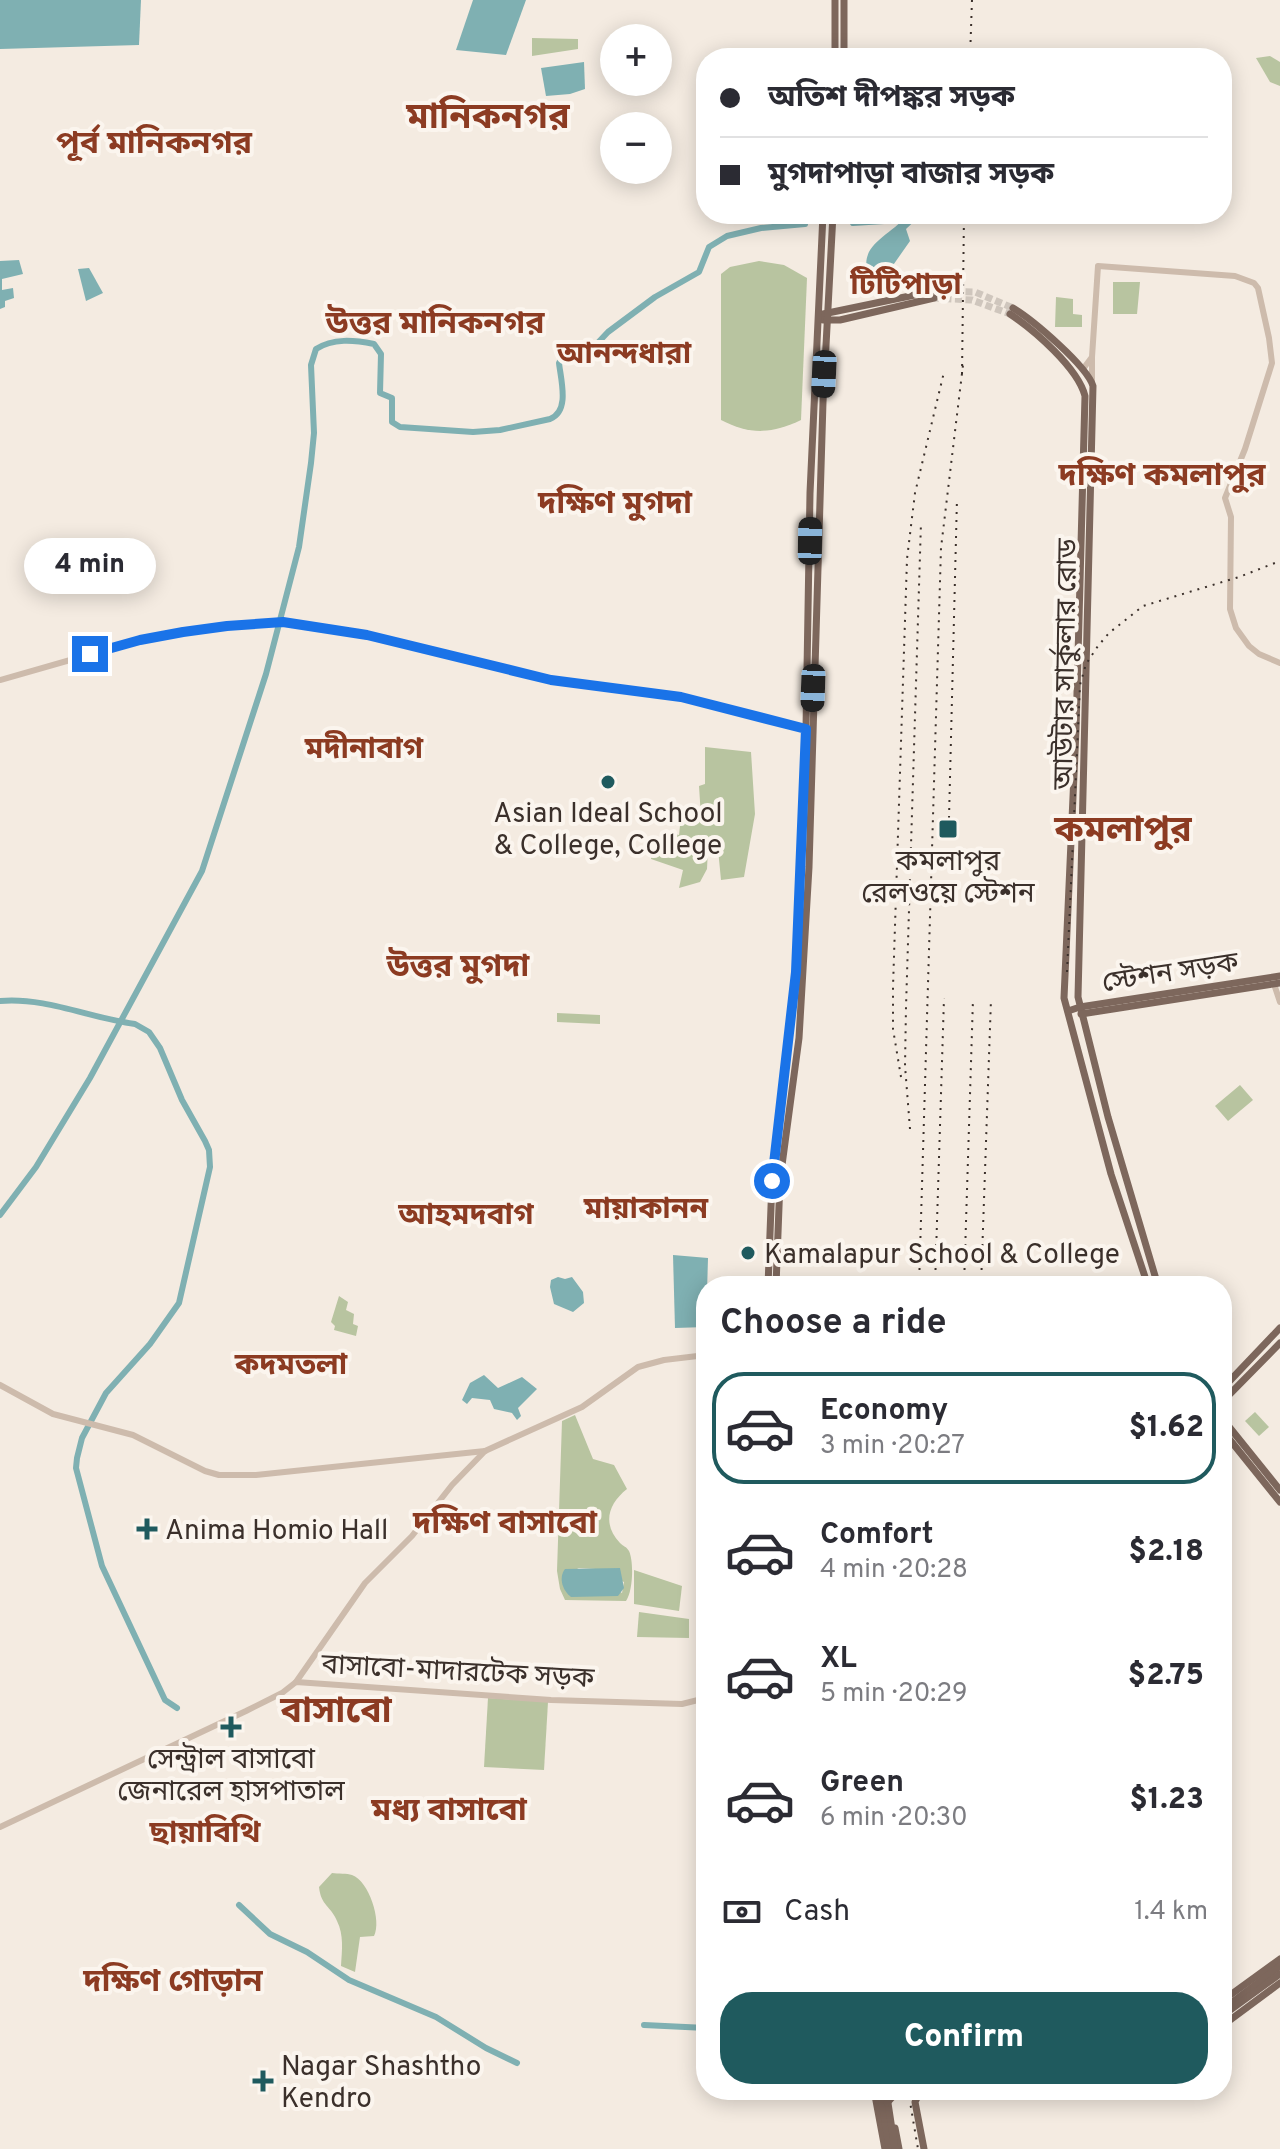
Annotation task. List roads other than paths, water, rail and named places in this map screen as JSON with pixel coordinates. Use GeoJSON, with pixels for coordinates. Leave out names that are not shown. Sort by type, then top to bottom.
{"type":"FeatureCollection","features":[{"type":"Feature","properties":{"kind":"main road"},"geometry":{"type":"LineString","coordinates":[[835,0],[835,48]]}},
{"type":"Feature","properties":{"kind":"main road"},"geometry":{"type":"LineString","coordinates":[[844,0],[844,48]]}},
{"type":"Feature","properties":{"kind":"main road"},"geometry":{"type":"LineString","coordinates":[[776,1276],[780,1180],[799,1038],[814,541],[816,346],[823,224]]}},
{"type":"Feature","properties":{"kind":"main road"},"geometry":{"type":"LineString","coordinates":[[768,1276],[772,1181],[804,885],[806,729],[814,541],[832,224]]}},
{"type":"Feature","properties":{"kind":"main road"},"geometry":{"type":"LineString","coordinates":[[818,317],[934,295]]}},
{"type":"Feature","properties":{"kind":"main road","name":"আউটার সার্কুলার রোড"},"geometry":{"type":"LineString","coordinates":[[1145,1276],[1111,1174],[1064,987],[1076,730],[1083,387],[1012,311],[1038,325],[1083,369],[1092,382],[1078,962],[1081,1010],[1119,1157],[1155,1276]]}},
{"type":"Feature","properties":{"kind":"main road"},"geometry":{"type":"LineString","coordinates":[[816,346],[826,347]]}},
{"type":"Feature","properties":{"kind":"main road"},"geometry":{"type":"LineString","coordinates":[[1073,373],[1083,369]]}},
{"type":"Feature","properties":{"kind":"main road","name":"স্টেশন সড়ক"},"geometry":{"type":"LineString","coordinates":[[1069,1014],[1277,980]]}},
{"type":"Feature","properties":{"kind":"main road"},"geometry":{"type":"LineString","coordinates":[[1232,1378],[1280,1328]]}},
{"type":"Feature","properties":{"kind":"main road"},"geometry":{"type":"LineString","coordinates":[[1232,1392],[1280,1343]]}},
{"type":"Feature","properties":{"kind":"main road"},"geometry":{"type":"LineString","coordinates":[[1232,1430],[1280,1490]]}},
{"type":"Feature","properties":{"kind":"main road"},"geometry":{"type":"LineString","coordinates":[[1232,1442],[1280,1502]]}},
{"type":"Feature","properties":{"kind":"main road"},"geometry":{"type":"LineString","coordinates":[[1232,1994],[1280,1959]]}},
{"type":"Feature","properties":{"kind":"main road"},"geometry":{"type":"LineString","coordinates":[[1232,2002],[1280,1966]]}},
{"type":"Feature","properties":{"kind":"main road"},"geometry":{"type":"LineString","coordinates":[[1232,2009],[1280,1974]]}},
{"type":"Feature","properties":{"kind":"main road"},"geometry":{"type":"LineString","coordinates":[[1232,2019],[1280,1983]]}},
{"type":"Feature","properties":{"kind":"main road"},"geometry":{"type":"LineString","coordinates":[[883,2100],[891,2149]]}},
{"type":"Feature","properties":{"kind":"main road"},"geometry":{"type":"LineString","coordinates":[[886,2100],[891,2149]]}},
{"type":"Feature","properties":{"kind":"main road"},"geometry":{"type":"LineString","coordinates":[[887,2103],[890,2100]]}},
{"type":"Feature","properties":{"kind":"main road"},"geometry":{"type":"LineString","coordinates":[[916,2100],[924,2149]]}},
{"type":"Feature","properties":{"kind":"street"},"geometry":{"type":"LineString","coordinates":[[1092,382],[1098,266],[1235,276],[1254,283],[1258,288],[1272,363],[1245,449],[1225,498],[1231,517],[1230,609],[1236,628],[1249,646],[1280,663]]}},
{"type":"Feature","properties":{"kind":"street"},"geometry":{"type":"LineString","coordinates":[[1083,369],[1092,357]]}},
{"type":"Feature","properties":{"kind":"street"},"geometry":{"type":"LineString","coordinates":[[0,680],[140,640],[227,626],[283,622],[367,635],[551,680],[681,697],[806,729]]}},
{"type":"Feature","properties":{"kind":"street"},"geometry":{"type":"LineString","coordinates":[[1277,980],[1280,1002]]}},
{"type":"Feature","properties":{"kind":"street"},"geometry":{"type":"LineString","coordinates":[[0,1385],[53,1414],[133,1435],[205,1471],[219,1475],[256,1475],[485,1451],[582,1407],[638,1367],[696,1356]]}},
{"type":"Feature","properties":{"kind":"street"},"geometry":{"type":"LineString","coordinates":[[296,1682],[365,1583],[412,1536],[452,1485],[485,1451]]}},
{"type":"Feature","properties":{"kind":"street","name":"বাসাবো-মাদারটেক সড়ক"},"geometry":{"type":"LineString","coordinates":[[0,1827],[246,1711],[282,1693],[296,1682],[551,1700],[682,1704],[696,1700]]}},
{"type":"Feature","properties":{"kind":"water"},"geometry":{"type":"Polygon","coordinates":[[[0,0],[141,0],[139,45],[0,49],[0,0]]]}},
{"type":"Feature","properties":{"kind":"water"},"geometry":{"type":"Polygon","coordinates":[[[473,0],[526,0],[506,55],[456,50],[473,0]]]}},
{"type":"Feature","properties":{"kind":"water"},"geometry":{"type":"Polygon","coordinates":[[[584,62],[585,89],[546,96],[541,68],[584,62]]]}},
{"type":"Feature","properties":{"kind":"water"},"geometry":{"type":"Polygon","coordinates":[[[898,224],[911,224],[906,229],[910,241],[889,271],[868,273],[868,254],[898,224]]]}},
{"type":"Feature","properties":{"kind":"water"},"geometry":{"type":"Polygon","coordinates":[[[19,260],[23,274],[2,279],[2,290],[13,288],[14,298],[5,301],[5,307],[0,309],[0,261],[19,260]]]}},
{"type":"Feature","properties":{"kind":"water"},"geometry":{"type":"Polygon","coordinates":[[[89,268],[103,293],[86,301],[78,269],[89,268]]]}},
{"type":"Feature","properties":{"kind":"water"},"geometry":{"type":"Polygon","coordinates":[[[673,1255],[708,1258],[707,1276],[696,1276],[696,1327],[675,1328],[673,1255]]]}},
{"type":"Feature","properties":{"kind":"water"},"geometry":{"type":"Polygon","coordinates":[[[572,1277],[583,1292],[584,1303],[573,1312],[554,1304],[551,1280],[572,1277]]]}},
{"type":"Feature","properties":{"kind":"water"},"geometry":{"type":"Polygon","coordinates":[[[484,1375],[498,1388],[522,1377],[537,1389],[518,1408],[521,1416],[517,1420],[512,1413],[494,1409],[490,1400],[472,1398],[467,1404],[462,1400],[470,1383],[484,1375]]]}},
{"type":"Feature","properties":{"kind":"water"},"geometry":{"type":"Polygon","coordinates":[[[620,1568],[624,1588],[618,1596],[571,1597],[562,1584],[565,1569],[620,1568]]]}},
{"type":"Feature","properties":{"kind":"waterway"},"geometry":{"type":"LineString","coordinates":[[0,1215],[36,1167],[90,1078],[202,871],[266,674],[299,547],[314,433],[311,365],[316,349],[344,341],[374,344],[381,354],[380,393],[392,398],[392,422],[400,427],[473,432],[500,430],[550,419],[562,403],[559,363],[562,357],[592,349],[608,332],[655,297],[699,272],[709,247],[727,236],[761,228],[805,224]]}},
{"type":"Feature","properties":{"kind":"waterway"},"geometry":{"type":"LineString","coordinates":[[0,1001],[51,1005],[135,1024],[149,1032],[160,1048],[182,1100],[209,1150],[210,1167],[179,1303],[150,1344],[106,1393],[82,1438],[76,1468],[102,1566],[165,1700],[177,1708]]}},
{"type":"Feature","properties":{"kind":"waterway"},"geometry":{"type":"LineString","coordinates":[[239,1905],[270,1934],[307,1952],[349,1980],[436,2017],[517,2063]]}},
{"type":"Feature","properties":{"kind":"waterway"},"geometry":{"type":"LineString","coordinates":[[644,2025],[696,2028]]}},
{"type":"Feature","properties":{"kind":"tunnel"},"geometry":{"type":"LineString","coordinates":[[934,291],[975,292],[1013,308]]}},
{"type":"Feature","properties":{"kind":"tunnel"},"geometry":{"type":"LineString","coordinates":[[934,298],[972,300],[1010,314]]}},
{"type":"Feature","properties":{"kind":"railway"},"geometry":{"type":"LineString","coordinates":[[970,48],[972,0]]}},
{"type":"Feature","properties":{"kind":"railway"},"geometry":{"type":"LineString","coordinates":[[962,374],[964,224]]}},
{"type":"Feature","properties":{"kind":"railway"},"geometry":{"type":"LineString","coordinates":[[919,1276],[941,548],[963,365]]}},
{"type":"Feature","properties":{"kind":"railway"},"geometry":{"type":"LineString","coordinates":[[901,1077],[893,1029],[893,987],[907,559],[915,493],[944,372]]}},
{"type":"Feature","properties":{"kind":"railway"},"geometry":{"type":"LineString","coordinates":[[949,818],[957,498]]}},
{"type":"Feature","properties":{"kind":"railway"},"geometry":{"type":"LineString","coordinates":[[910,1129],[905,1066],[906,1007],[921,522]]}},
{"type":"Feature","properties":{"kind":"railway"},"geometry":{"type":"LineString","coordinates":[[1067,972],[1080,685],[1086,664],[1109,633],[1143,606],[1239,577],[1280,561]]}},
{"type":"Feature","properties":{"kind":"railway"},"geometry":{"type":"LineString","coordinates":[[935,1276],[944,998]]}},
{"type":"Feature","properties":{"kind":"railway"},"geometry":{"type":"LineString","coordinates":[[964,1276],[973,999]]}},
{"type":"Feature","properties":{"kind":"railway"},"geometry":{"type":"LineString","coordinates":[[981,1276],[991,999]]}},
{"type":"Feature","properties":{"kind":"railway"},"geometry":{"type":"LineString","coordinates":[[910,2100],[918,2149]]}},
{"type":"Feature","properties":{"kind":"place","name":"Asian Ideal School & College, College"},"geometry":{"type":"Point","coordinates":[608,782]}},
{"type":"Feature","properties":{"kind":"place","name":"কমলাপুর রেলওয়ে স্টেশন"},"geometry":{"type":"Point","coordinates":[948,829]}},
{"type":"Feature","properties":{"kind":"place","name":"Kamalapur School & College"},"geometry":{"type":"Point","coordinates":[748,1253]}},
{"type":"Feature","properties":{"kind":"place","name":"Anima Homio Hall"},"geometry":{"type":"Point","coordinates":[147,1529]}},
{"type":"Feature","properties":{"kind":"place","name":"সেন্ট্রাল বাসাবো জেনারেল হাসপাতাল"},"geometry":{"type":"Point","coordinates":[231,1727]}},
{"type":"Feature","properties":{"kind":"place","name":"Nagar Shashtho Kendro"},"geometry":{"type":"Point","coordinates":[263,2081]}},
{"type":"Feature","properties":{"kind":"district","name":"মানিকনগর"},"geometry":{"type":"Point","coordinates":[488,115]}},
{"type":"Feature","properties":{"kind":"district","name":"পূর্ব মানিকনগর"},"geometry":{"type":"Point","coordinates":[154,142]}},
{"type":"Feature","properties":{"kind":"district","name":"টিটিপাড়া"},"geometry":{"type":"Point","coordinates":[906,284]}},
{"type":"Feature","properties":{"kind":"district","name":"উত্তর মানিকনগর"},"geometry":{"type":"Point","coordinates":[435,322]}},
{"type":"Feature","properties":{"kind":"district","name":"আনন্দধারা"},"geometry":{"type":"Point","coordinates":[624,353]}},
{"type":"Feature","properties":{"kind":"district","name":"দক্ষিণ কমলাপুর"},"geometry":{"type":"Point","coordinates":[1162,474]}},
{"type":"Feature","properties":{"kind":"district","name":"দক্ষিণ মুগদা"},"geometry":{"type":"Point","coordinates":[615,502]}},
{"type":"Feature","properties":{"kind":"district","name":"মদীনাবাগ"},"geometry":{"type":"Point","coordinates":[364,748]}},
{"type":"Feature","properties":{"kind":"district","name":"কমলাপুর"},"geometry":{"type":"Point","coordinates":[1123,828]}},
{"type":"Feature","properties":{"kind":"district","name":"উত্তর মুগদা"},"geometry":{"type":"Point","coordinates":[458,965]}},
{"type":"Feature","properties":{"kind":"district","name":"মায়াকানন"},"geometry":{"type":"Point","coordinates":[646,1208]}},
{"type":"Feature","properties":{"kind":"district","name":"আহমদবাগ"},"geometry":{"type":"Point","coordinates":[466,1214]}},
{"type":"Feature","properties":{"kind":"district","name":"কদমতলা"},"geometry":{"type":"Point","coordinates":[291,1364]}},
{"type":"Feature","properties":{"kind":"district","name":"দক্ষিণ বাসাবো"},"geometry":{"type":"Point","coordinates":[505,1522]}},
{"type":"Feature","properties":{"kind":"district","name":"বাসাবো"},"geometry":{"type":"Point","coordinates":[336,1709]}},
{"type":"Feature","properties":{"kind":"district","name":"মধ্য বাসাবো"},"geometry":{"type":"Point","coordinates":[449,1809]}},
{"type":"Feature","properties":{"kind":"district","name":"ছায়াবিথি"},"geometry":{"type":"Point","coordinates":[205,1832]}},
{"type":"Feature","properties":{"kind":"district","name":"দক্ষিণ গোড়ান"},"geometry":{"type":"Point","coordinates":[173,1980]}}]}
